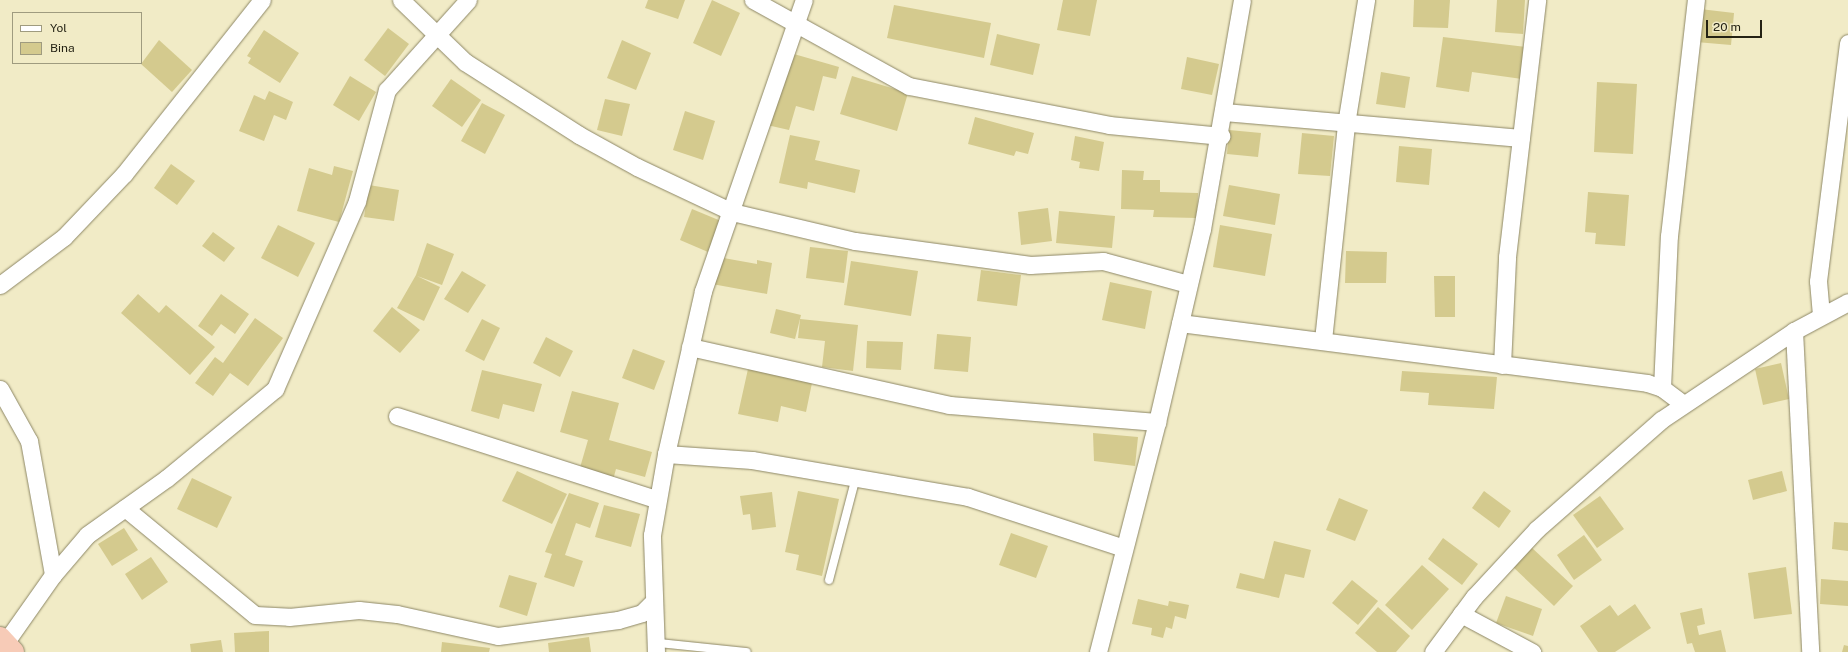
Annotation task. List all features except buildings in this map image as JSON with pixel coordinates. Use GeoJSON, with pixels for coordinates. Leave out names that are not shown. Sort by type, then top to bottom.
{"type":"FeatureCollection","features":[{"type":"Feature","properties":{"kind":"street"},"geometry":{"type":"LineString","coordinates":[[0,285],[64,237],[124,174],[262,0]]}},
{"type":"Feature","properties":{"kind":"street"},"geometry":{"type":"LineString","coordinates":[[401,0],[465,62],[579,135],[637,168],[732,212],[855,241],[1030,265],[1102,261],[1188,284]]}},
{"type":"Feature","properties":{"kind":"street"},"geometry":{"type":"LineString","coordinates":[[6,644],[53,575],[87,535],[125,508],[275,389],[357,201],[387,90],[468,0]]}},
{"type":"Feature","properties":{"kind":"street"},"geometry":{"type":"LineString","coordinates":[[753,0],[909,86],[1108,125],[1221,136]]}},
{"type":"Feature","properties":{"kind":"street"},"geometry":{"type":"LineString","coordinates":[[657,647],[652,535],[656,499],[690,347],[703,291],[797,25],[804,0]]}},
{"type":"Feature","properties":{"kind":"street"},"geometry":{"type":"LineString","coordinates":[[1098,652],[1157,422],[1180,323],[1221,136],[1242,0]]}},
{"type":"Feature","properties":{"kind":"street"},"geometry":{"type":"LineString","coordinates":[[1323,340],[1346,124],[1366,0]]}},
{"type":"Feature","properties":{"kind":"street"},"geometry":{"type":"LineString","coordinates":[[1502,365],[1507,257],[1537,0]]}},
{"type":"Feature","properties":{"kind":"street"},"geometry":{"type":"LineString","coordinates":[[1662,388],[1669,236],[1696,0]]}},
{"type":"Feature","properties":{"kind":"street"},"geometry":{"type":"LineString","coordinates":[[1821,315],[1818,281],[1848,44]]}},
{"type":"Feature","properties":{"kind":"street"},"geometry":{"type":"LineString","coordinates":[[1224,112],[1346,124],[1521,138]]}},
{"type":"Feature","properties":{"kind":"street"},"geometry":{"type":"LineString","coordinates":[[1433,652],[1461,614],[1537,529],[1682,403],[1794,331],[1821,315],[1848,302]]}},
{"type":"Feature","properties":{"kind":"street"},"geometry":{"type":"LineString","coordinates":[[1180,323],[1323,340],[1662,388],[1682,403]]}},
{"type":"Feature","properties":{"kind":"street"},"geometry":{"type":"LineString","coordinates":[[1794,331],[1810,652]]}},
{"type":"Feature","properties":{"kind":"street"},"geometry":{"type":"LineString","coordinates":[[690,347],[949,405],[1157,422]]}},
{"type":"Feature","properties":{"kind":"street"},"geometry":{"type":"LineString","coordinates":[[0,390],[29,441],[53,575]]}},
{"type":"Feature","properties":{"kind":"street"},"geometry":{"type":"LineString","coordinates":[[397,416],[656,499]]}},
{"type":"Feature","properties":{"kind":"street"},"geometry":{"type":"LineString","coordinates":[[666,454],[752,460],[855,481],[968,497],[1124,548]]}},
{"type":"Feature","properties":{"kind":"street"},"geometry":{"type":"LineString","coordinates":[[125,508],[255,615],[382,612],[498,636],[618,620],[642,613],[654,601]]}},
{"type":"Feature","properties":{"kind":"street"},"geometry":{"type":"LineString","coordinates":[[1461,614],[1532,652]]}},
{"type":"Feature","properties":{"kind":"lane"},"geometry":{"type":"LineString","coordinates":[[829,580],[855,481]]}},
{"type":"Feature","properties":{"kind":"lane"},"geometry":{"type":"LineString","coordinates":[[657,647],[747,652]]}}]}
